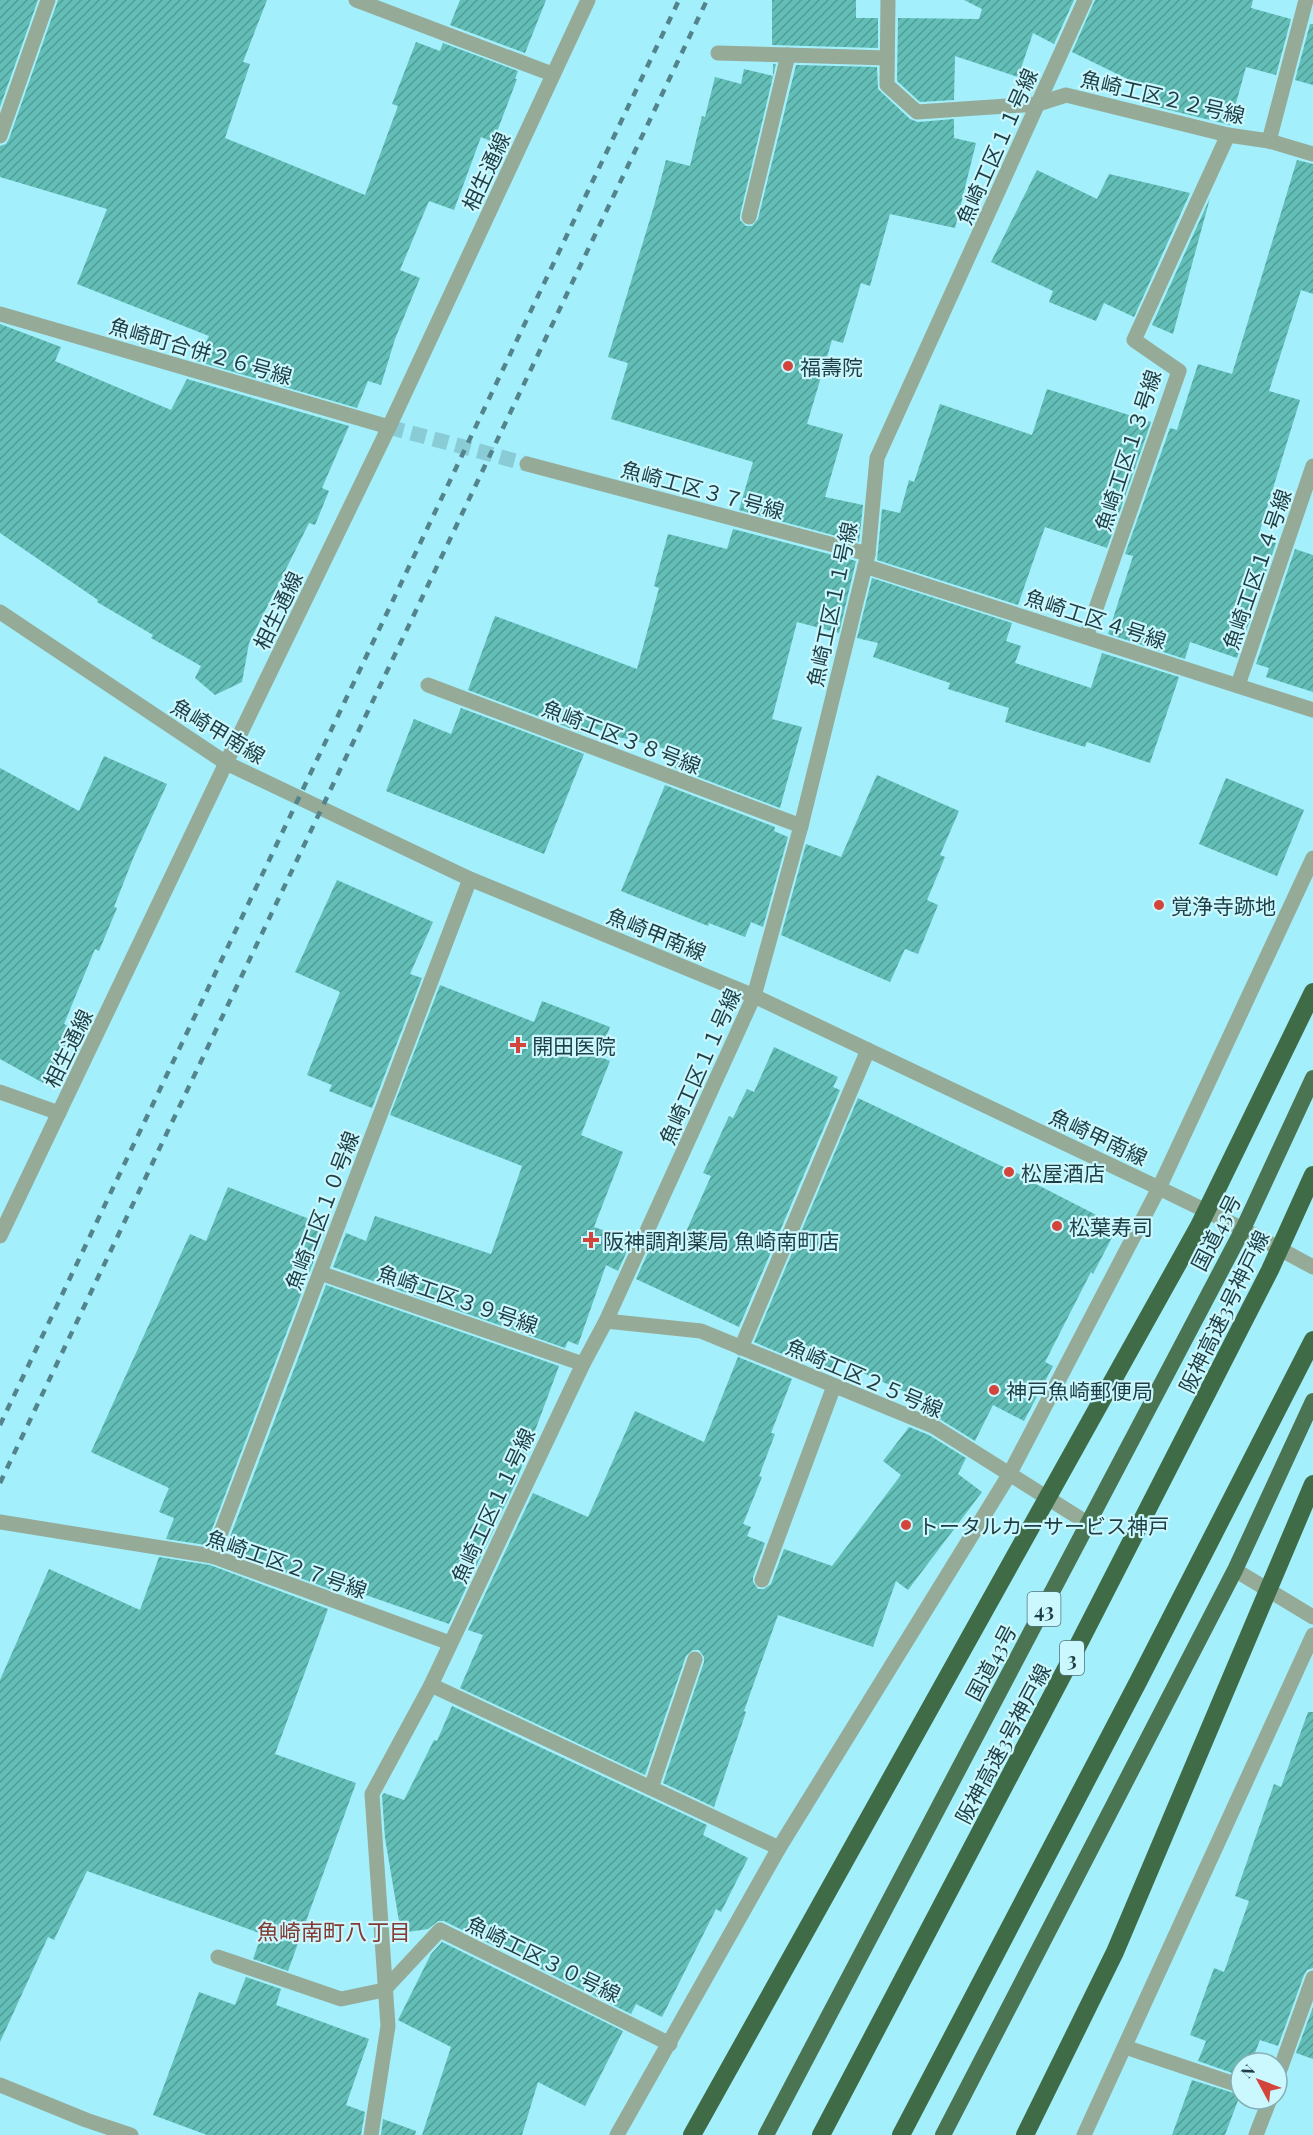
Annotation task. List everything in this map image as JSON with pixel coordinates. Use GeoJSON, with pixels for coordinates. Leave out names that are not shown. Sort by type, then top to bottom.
{"type":"FeatureCollection","features":[{"type":"Feature","properties":{"kind":"highway"},"geometry":{"type":"LineString","coordinates":[[692,2135],[1199,1226],[1313,992]]}},
{"type":"Feature","properties":{"kind":"highway","name":"国道43号"},"geometry":{"type":"LineString","coordinates":[[766,2135],[1243,1229],[1313,1078]]}},
{"type":"Feature","properties":{"kind":"highway","name":"阪神高速3号神戸線"},"geometry":{"type":"LineString","coordinates":[[821,2135],[1076,1651],[1270,1270],[1313,1175]]}},
{"type":"Feature","properties":{"kind":"highway"},"geometry":{"type":"LineString","coordinates":[[901,2135],[1138,1682],[1313,1340]]}},
{"type":"Feature","properties":{"kind":"highway"},"geometry":{"type":"LineString","coordinates":[[944,2135],[1235,1570],[1313,1401]]}},
{"type":"Feature","properties":{"kind":"highway"},"geometry":{"type":"LineString","coordinates":[[1025,2135],[1115,1952],[1313,1484]]}},
{"type":"Feature","properties":{"kind":"street"},"geometry":{"type":"LineString","coordinates":[[0,136],[48,0]]}},
{"type":"Feature","properties":{"kind":"street"},"geometry":{"type":"LineString","coordinates":[[356,0],[552,75]]}},
{"type":"Feature","properties":{"kind":"street","name":"相生通線"},"geometry":{"type":"LineString","coordinates":[[0,1236],[389,427],[588,0]]}},
{"type":"Feature","properties":{"kind":"street","name":"魚崎工区２２号線"},"geometry":{"type":"LineString","coordinates":[[888,0],[887,85],[917,112],[1038,104],[1066,95],[1228,135],[1269,141],[1313,154]]}},
{"type":"Feature","properties":{"kind":"street","name":"魚崎工区１１号線"},"geometry":{"type":"LineString","coordinates":[[371,2135],[388,2026],[372,1794],[431,1685],[583,1364],[606,1321],[754,996],[801,826],[867,560],[877,458],[1085,0]]}},
{"type":"Feature","properties":{"kind":"street"},"geometry":{"type":"LineString","coordinates":[[1269,141],[1306,0]]}},
{"type":"Feature","properties":{"kind":"street"},"geometry":{"type":"LineString","coordinates":[[718,53],[887,58]]}},
{"type":"Feature","properties":{"kind":"street"},"geometry":{"type":"LineString","coordinates":[[748,217],[788,55]]}},
{"type":"Feature","properties":{"kind":"street","name":"魚崎工区１３号線"},"geometry":{"type":"LineString","coordinates":[[1086,637],[1179,370],[1134,340],[1228,135]]}},
{"type":"Feature","properties":{"kind":"street","name":"魚崎町合併２６号線"},"geometry":{"type":"LineString","coordinates":[[0,314],[389,427]]}},
{"type":"Feature","properties":{"kind":"street","name":"魚崎工区３７号線"},"geometry":{"type":"LineString","coordinates":[[527,464],[867,560]]}},
{"type":"Feature","properties":{"kind":"street","name":"魚崎工区１４号線"},"geometry":{"type":"LineString","coordinates":[[1238,685],[1313,466]]}},
{"type":"Feature","properties":{"kind":"street","name":"魚崎工区４号線"},"geometry":{"type":"LineString","coordinates":[[867,560],[1086,637],[1313,710]]}},
{"type":"Feature","properties":{"kind":"street","name":"魚崎甲南線"},"geometry":{"type":"LineString","coordinates":[[0,612],[226,763],[470,879],[754,996],[1159,1188],[1243,1229],[1313,1267]]}},
{"type":"Feature","properties":{"kind":"street","name":"魚崎工区３８号線"},"geometry":{"type":"LineString","coordinates":[[428,685],[801,826]]}},
{"type":"Feature","properties":{"kind":"street"},"geometry":{"type":"LineString","coordinates":[[617,2135],[779,1848],[1009,1475],[1159,1188],[1313,858]]}},
{"type":"Feature","properties":{"kind":"street","name":"魚崎工区１０号線"},"geometry":{"type":"LineString","coordinates":[[212,1556],[470,879]]}},
{"type":"Feature","properties":{"kind":"street"},"geometry":{"type":"LineString","coordinates":[[741,1348],[868,1050]]}},
{"type":"Feature","properties":{"kind":"street"},"geometry":{"type":"LineString","coordinates":[[0,1092],[59,1113]]}},
{"type":"Feature","properties":{"kind":"street","name":"魚崎工区３９号線"},"geometry":{"type":"LineString","coordinates":[[320,1273],[583,1364]]}},
{"type":"Feature","properties":{"kind":"street","name":"魚崎工区２５号線"},"geometry":{"type":"LineString","coordinates":[[606,1321],[701,1331],[933,1426],[1089,1524]]}},
{"type":"Feature","properties":{"kind":"street"},"geometry":{"type":"LineString","coordinates":[[762,1580],[834,1386]]}},
{"type":"Feature","properties":{"kind":"street","name":"魚崎工区２７号線"},"geometry":{"type":"LineString","coordinates":[[0,1522],[212,1556],[450,1643]]}},
{"type":"Feature","properties":{"kind":"street"},"geometry":{"type":"LineString","coordinates":[[1235,1570],[1313,1617]]}},
{"type":"Feature","properties":{"kind":"street"},"geometry":{"type":"LineString","coordinates":[[1084,2135],[1313,1635]]}},
{"type":"Feature","properties":{"kind":"street"},"geometry":{"type":"LineString","coordinates":[[651,1788],[694,1659]]}},
{"type":"Feature","properties":{"kind":"street"},"geometry":{"type":"LineString","coordinates":[[431,1685],[779,1848]]}},
{"type":"Feature","properties":{"kind":"street","name":"魚崎工区３０号線"},"geometry":{"type":"LineString","coordinates":[[384,1990],[440,1930],[670,2044]]}},
{"type":"Feature","properties":{"kind":"street"},"geometry":{"type":"LineString","coordinates":[[218,1958],[341,1999],[384,1990]]}},
{"type":"Feature","properties":{"kind":"street"},"geometry":{"type":"LineString","coordinates":[[1287,2051],[1312,1986]]}},
{"type":"Feature","properties":{"kind":"street"},"geometry":{"type":"LineString","coordinates":[[1125,2047],[1229,2082]]}},
{"type":"Feature","properties":{"kind":"street"},"geometry":{"type":"LineString","coordinates":[[0,2085],[86,2120],[131,2135]]}},
{"type":"Feature","properties":{"kind":"street"},"geometry":{"type":"LineString","coordinates":[[1256,2135],[1265,2111]]}},
{"type":"Feature","properties":{"kind":"building"},"geometry":{"type":"Polygon","coordinates":[[[0,0],[38,0],[0,107],[0,0]]]}},
{"type":"Feature","properties":{"kind":"building"},"geometry":{"type":"Polygon","coordinates":[[[58,0],[267,0],[243,62],[250,64],[225,138],[365,195],[398,106],[392,104],[416,42],[440,51],[443,43],[518,71],[493,142],[481,137],[454,210],[429,201],[400,270],[420,278],[395,339],[381,385],[368,381],[357,408],[196,361],[209,336],[77,284],[107,209],[0,177],[0,146],[6,144],[9,139],[58,0]]]}},
{"type":"Feature","properties":{"kind":"building"},"geometry":{"type":"Polygon","coordinates":[[[460,0],[546,0],[525,53],[450,25],[460,0]]]}},
{"type":"Feature","properties":{"kind":"building"},"geometry":{"type":"Polygon","coordinates":[[[772,0],[856,0],[856,18],[878,18],[878,48],[772,45],[772,0]]]}},
{"type":"Feature","properties":{"kind":"building"},"geometry":{"type":"Polygon","coordinates":[[[964,0],[1074,0],[1054,44],[1033,33],[1018,77],[955,56],[954,100],[920,102],[897,81],[898,18],[979,19],[982,9],[964,0]]]}},
{"type":"Feature","properties":{"kind":"building"},"geometry":{"type":"Polygon","coordinates":[[[1095,0],[1253,0],[1251,8],[1291,19],[1276,75],[1246,67],[1230,125],[1141,103],[1148,89],[1072,52],[1095,0]]]}},
{"type":"Feature","properties":{"kind":"building"},"geometry":{"type":"Polygon","coordinates":[[[1310,24],[1313,24],[1313,85],[1295,80],[1310,24]]]}},
{"type":"Feature","properties":{"kind":"building"},"geometry":{"type":"Polygon","coordinates":[[[773,64],[776,64],[740,215],[740,220],[746,226],[752,226],[758,219],[796,65],[877,67],[878,89],[910,119],[918,122],[954,119],[954,138],[976,143],[955,228],[890,214],[870,286],[861,283],[843,343],[832,340],[807,424],[843,434],[825,497],[863,505],[859,542],[739,510],[753,462],[611,419],[628,363],[608,357],[666,160],[690,166],[702,116],[705,117],[715,77],[741,84],[744,69],[773,76],[773,64]]]}},
{"type":"Feature","properties":{"kind":"building"},"geometry":{"type":"Polygon","coordinates":[[[1297,160],[1313,164],[1313,294],[1301,290],[1269,391],[1300,400],[1259,534],[1260,538],[1276,543],[1237,658],[1190,642],[1185,659],[1108,634],[1133,556],[1125,554],[1170,428],[1177,430],[1198,364],[1232,374],[1297,160]]]}},
{"type":"Feature","properties":{"kind":"building"},"geometry":{"type":"Polygon","coordinates":[[[1037,170],[1097,199],[1109,174],[1190,193],[1134,317],[1104,303],[1096,321],[1049,302],[1053,291],[991,262],[1037,170]]]}},
{"type":"Feature","properties":{"kind":"building"},"geometry":{"type":"Polygon","coordinates":[[[1210,198],[1173,334],[1152,325],[1210,198]]]}},
{"type":"Feature","properties":{"kind":"building"},"geometry":{"type":"Polygon","coordinates":[[[0,324],[61,347],[55,361],[171,410],[187,379],[349,426],[322,488],[329,491],[315,525],[309,523],[249,643],[242,682],[215,695],[195,678],[201,666],[151,638],[153,635],[97,602],[98,600],[0,533],[0,324]]]}},
{"type":"Feature","properties":{"kind":"building"},"geometry":{"type":"Polygon","coordinates":[[[1047,389],[1151,422],[1107,548],[1045,527],[1018,605],[877,560],[882,509],[900,513],[909,480],[914,482],[940,404],[1032,435],[1047,389]]]}},
{"type":"Feature","properties":{"kind":"building"},"geometry":{"type":"Polygon","coordinates":[[[733,529],[856,561],[839,633],[797,622],[772,719],[802,727],[780,808],[672,767],[678,752],[615,736],[594,728],[591,736],[468,690],[495,616],[637,669],[659,588],[654,586],[668,534],[727,549],[733,529]]]}},
{"type":"Feature","properties":{"kind":"building"},"geometry":{"type":"Polygon","coordinates":[[[1295,549],[1313,555],[1313,692],[1266,677],[1269,668],[1256,664],[1295,549]]]}},
{"type":"Feature","properties":{"kind":"building"},"geometry":{"type":"Polygon","coordinates":[[[872,578],[1012,623],[1006,641],[1021,646],[1015,663],[1091,688],[1102,653],[1179,677],[1150,763],[1087,742],[1085,747],[1005,722],[1009,708],[948,689],[950,683],[873,657],[878,643],[857,638],[872,578]]]}},
{"type":"Feature","properties":{"kind":"building"},"geometry":{"type":"Polygon","coordinates":[[[461,708],[584,754],[544,854],[386,791],[414,719],[451,734],[461,708]]]}},
{"type":"Feature","properties":{"kind":"building"},"geometry":{"type":"Polygon","coordinates":[[[104,756],[167,784],[134,856],[114,907],[117,908],[99,951],[95,949],[64,1024],[74,1029],[45,1084],[0,1059],[0,768],[79,811],[104,756]]]}},
{"type":"Feature","properties":{"kind":"building"},"geometry":{"type":"Polygon","coordinates":[[[877,775],[959,811],[940,855],[945,857],[927,900],[938,905],[918,954],[905,949],[890,982],[781,935],[806,844],[841,857],[877,775]]]}},
{"type":"Feature","properties":{"kind":"building"},"geometry":{"type":"Polygon","coordinates":[[[1226,778],[1304,810],[1277,876],[1199,844],[1226,778]]]}},
{"type":"Feature","properties":{"kind":"building"},"geometry":{"type":"Polygon","coordinates":[[[665,785],[775,827],[774,831],[788,837],[763,927],[751,922],[745,937],[709,923],[708,926],[621,891],[665,785]]]}},
{"type":"Feature","properties":{"kind":"building"},"geometry":{"type":"Polygon","coordinates":[[[337,880],[433,922],[410,974],[422,978],[372,1108],[329,1091],[332,1085],[307,1075],[340,992],[295,972],[337,880]]]}},
{"type":"Feature","properties":{"kind":"building"},"geometry":{"type":"Polygon","coordinates":[[[440,985],[534,1022],[542,1001],[610,1027],[598,1056],[610,1061],[581,1135],[623,1152],[594,1227],[632,1240],[618,1271],[606,1265],[578,1345],[568,1341],[565,1348],[333,1267],[346,1233],[366,1241],[375,1216],[491,1254],[522,1166],[390,1115],[440,985]]]}},
{"type":"Feature","properties":{"kind":"building"},"geometry":{"type":"Polygon","coordinates":[[[774,1047],[838,1077],[833,1087],[840,1090],[739,1327],[636,1279],[651,1246],[676,1254],[711,1176],[703,1173],[729,1116],[733,1118],[747,1089],[754,1092],[774,1047]]]}},
{"type":"Feature","properties":{"kind":"building"},"geometry":{"type":"Polygon","coordinates":[[[858,1098],[1027,1178],[1118,1226],[1093,1274],[1091,1272],[1045,1362],[1053,1366],[1024,1421],[993,1405],[975,1441],[938,1418],[921,1411],[927,1402],[839,1362],[834,1374],[800,1358],[799,1361],[754,1342],[858,1098]]]}},
{"type":"Feature","properties":{"kind":"building"},"geometry":{"type":"Polygon","coordinates":[[[228,1187],[327,1226],[206,1545],[166,1539],[174,1518],[159,1512],[169,1488],[91,1452],[190,1234],[206,1241],[228,1187]]]}},
{"type":"Feature","properties":{"kind":"building"},"geometry":{"type":"Polygon","coordinates":[[[326,1285],[559,1366],[516,1482],[449,1624],[337,1585],[335,1591],[225,1550],[326,1285]]]}},
{"type":"Feature","properties":{"kind":"building"},"geometry":{"type":"Polygon","coordinates":[[[738,1357],[792,1379],[771,1433],[775,1434],[759,1476],[762,1477],[743,1524],[751,1527],[747,1536],[765,1543],[753,1577],[753,1582],[758,1589],[764,1589],[771,1584],[784,1549],[832,1566],[901,1475],[883,1461],[909,1427],[929,1435],[966,1458],[958,1474],[982,1492],[908,1590],[896,1581],[873,1647],[778,1615],[744,1711],[746,1712],[714,1807],[663,1783],[704,1662],[704,1657],[699,1650],[693,1650],[686,1656],[645,1775],[460,1688],[483,1635],[468,1630],[533,1493],[588,1517],[635,1411],[704,1442],[738,1357]]]}},
{"type":"Feature","properties":{"kind":"building"},"geometry":{"type":"Polygon","coordinates":[[[159,1557],[210,1565],[328,1609],[275,1754],[356,1783],[288,1971],[253,1959],[262,1934],[87,1871],[54,1940],[48,1937],[0,2042],[0,1680],[49,1569],[140,1610],[159,1557]]]}},
{"type":"Feature","properties":{"kind":"building"},"geometry":{"type":"Polygon","coordinates":[[[452,1706],[707,1825],[703,1835],[748,1858],[721,1912],[716,1909],[662,2017],[636,2004],[631,2014],[444,1921],[438,1921],[428,1929],[401,1933],[385,1838],[382,1796],[384,1793],[404,1800],[434,1740],[437,1741],[452,1706]]]}},
{"type":"Feature","properties":{"kind":"building"},"geometry":{"type":"Polygon","coordinates":[[[1308,1712],[1313,1712],[1313,1968],[1307,1970],[1304,1975],[1278,2046],[1260,2040],[1256,2051],[1229,2051],[1229,2072],[1198,2061],[1206,2041],[1190,2035],[1214,1968],[1224,1972],[1249,1901],[1235,1896],[1274,1784],[1281,1787],[1308,1712]]]}},
{"type":"Feature","properties":{"kind":"building"},"geometry":{"type":"Polygon","coordinates":[[[442,1942],[623,2031],[585,2106],[538,2082],[522,2135],[422,2135],[451,2047],[398,2020],[431,1954],[442,1942]]]}},
{"type":"Feature","properties":{"kind":"building"},"geometry":{"type":"Polygon","coordinates":[[[246,1977],[281,1989],[276,2005],[369,2039],[346,2105],[365,2112],[361,2135],[207,2135],[153,2115],[199,1992],[235,2005],[246,1977]]]}},
{"type":"Feature","properties":{"kind":"building"},"geometry":{"type":"Polygon","coordinates":[[[1313,2007],[1313,2059],[1296,2053],[1313,2007]]]}},
{"type":"Feature","properties":{"kind":"building"},"geometry":{"type":"Polygon","coordinates":[[[1192,2080],[1229,2092],[1229,2111],[1234,2111],[1225,2135],[1172,2135],[1192,2080]]]}},
{"type":"Feature","properties":{"kind":"building"},"geometry":{"type":"Polygon","coordinates":[[[383,2119],[416,2131],[415,2135],[381,2135],[383,2119]]]}},
{"type":"Feature","properties":{"kind":"tunnel"},"geometry":{"type":"LineString","coordinates":[[389,427],[527,464]]}},
{"type":"Feature","properties":{"kind":"railway"},"geometry":{"type":"LineString","coordinates":[[0,1425],[679,0]]}},
{"type":"Feature","properties":{"kind":"railway"},"geometry":{"type":"LineString","coordinates":[[0,1483],[707,0]]}},
{"type":"Feature","properties":{"kind":"place","name":"福壽院"},"geometry":{"type":"Point","coordinates":[788,366]}},
{"type":"Feature","properties":{"kind":"place","name":"覚浄寺跡地"},"geometry":{"type":"Point","coordinates":[1159,905]}},
{"type":"Feature","properties":{"kind":"place","name":"開田医院"},"geometry":{"type":"Point","coordinates":[518,1045]}},
{"type":"Feature","properties":{"kind":"place","name":"松屋酒店"},"geometry":{"type":"Point","coordinates":[1009,1172]}},
{"type":"Feature","properties":{"kind":"place","name":"松葉寿司"},"geometry":{"type":"Point","coordinates":[1057,1226]}},
{"type":"Feature","properties":{"kind":"place","name":"阪神調剤薬局 魚崎南町店"},"geometry":{"type":"Point","coordinates":[591,1240]}},
{"type":"Feature","properties":{"kind":"place","name":"神戸魚崎郵便局"},"geometry":{"type":"Point","coordinates":[994,1390]}},
{"type":"Feature","properties":{"kind":"place","name":"トータルカーサービス神戸"},"geometry":{"type":"Point","coordinates":[906,1525]}},
{"type":"Feature","properties":{"kind":"district","name":"魚崎南町八丁目"},"geometry":{"type":"Point","coordinates":[334,1931]}}]}
